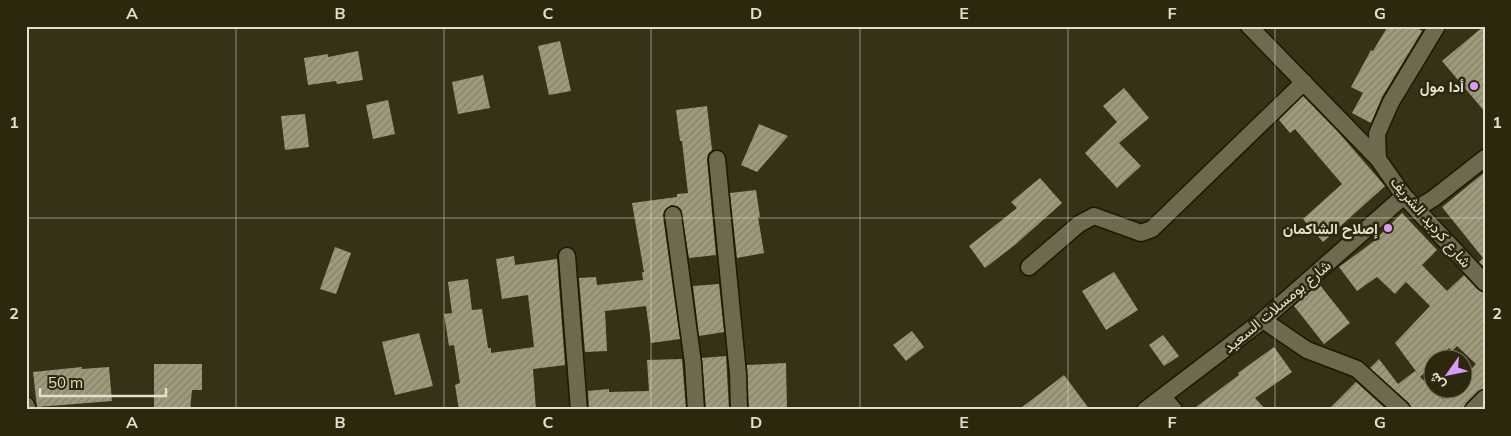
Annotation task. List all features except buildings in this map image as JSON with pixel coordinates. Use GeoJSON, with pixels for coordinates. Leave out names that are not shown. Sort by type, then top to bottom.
{"type":"FeatureCollection","features":[{"type":"Feature","properties":{"kind":"street","name":"شارع كرديد الشريف"},"geometry":{"type":"LineString","coordinates":[[1249,26],[1378,159],[1404,196],[1485,283]]}},
{"type":"Feature","properties":{"kind":"street"},"geometry":{"type":"LineString","coordinates":[[1378,159],[1377,134],[1391,102],[1437,26]]}},
{"type":"Feature","properties":{"kind":"street"},"geometry":{"type":"LineString","coordinates":[[1029,267],[1079,224],[1094,216],[1141,233],[1152,229],[1304,82]]}},
{"type":"Feature","properties":{"kind":"street"},"geometry":{"type":"LineString","coordinates":[[1416,209],[1434,198],[1485,158]]}},
{"type":"Feature","properties":{"kind":"street"},"geometry":{"type":"LineString","coordinates":[[717,159],[738,374],[739,410]]}},
{"type":"Feature","properties":{"kind":"street","name":"شارع بومسلات السعيد"},"geometry":{"type":"LineString","coordinates":[[1145,410],[1263,320],[1404,196]]}},
{"type":"Feature","properties":{"kind":"street"},"geometry":{"type":"LineString","coordinates":[[673,215],[693,363],[696,410]]}},
{"type":"Feature","properties":{"kind":"street"},"geometry":{"type":"LineString","coordinates":[[567,256],[579,410]]}},
{"type":"Feature","properties":{"kind":"street"},"geometry":{"type":"LineString","coordinates":[[1263,320],[1307,350],[1357,369],[1402,410]]}},
{"type":"Feature","properties":{"kind":"street"},"geometry":{"type":"LineString","coordinates":[[1163,397],[1174,410]]}},
{"type":"Feature","properties":{"kind":"street"},"geometry":{"type":"LineString","coordinates":[[1473,410],[1485,398]]}},
{"type":"Feature","properties":{"kind":"street"},"geometry":{"type":"LineString","coordinates":[[26,405],[28,410]]}},
{"type":"Feature","properties":{"kind":"place","name":"أدا مول"},"geometry":{"type":"Point","coordinates":[1474,86]}},
{"type":"Feature","properties":{"kind":"place","name":"إصلاح الشاكمان"},"geometry":{"type":"Point","coordinates":[1388,228]}}]}
